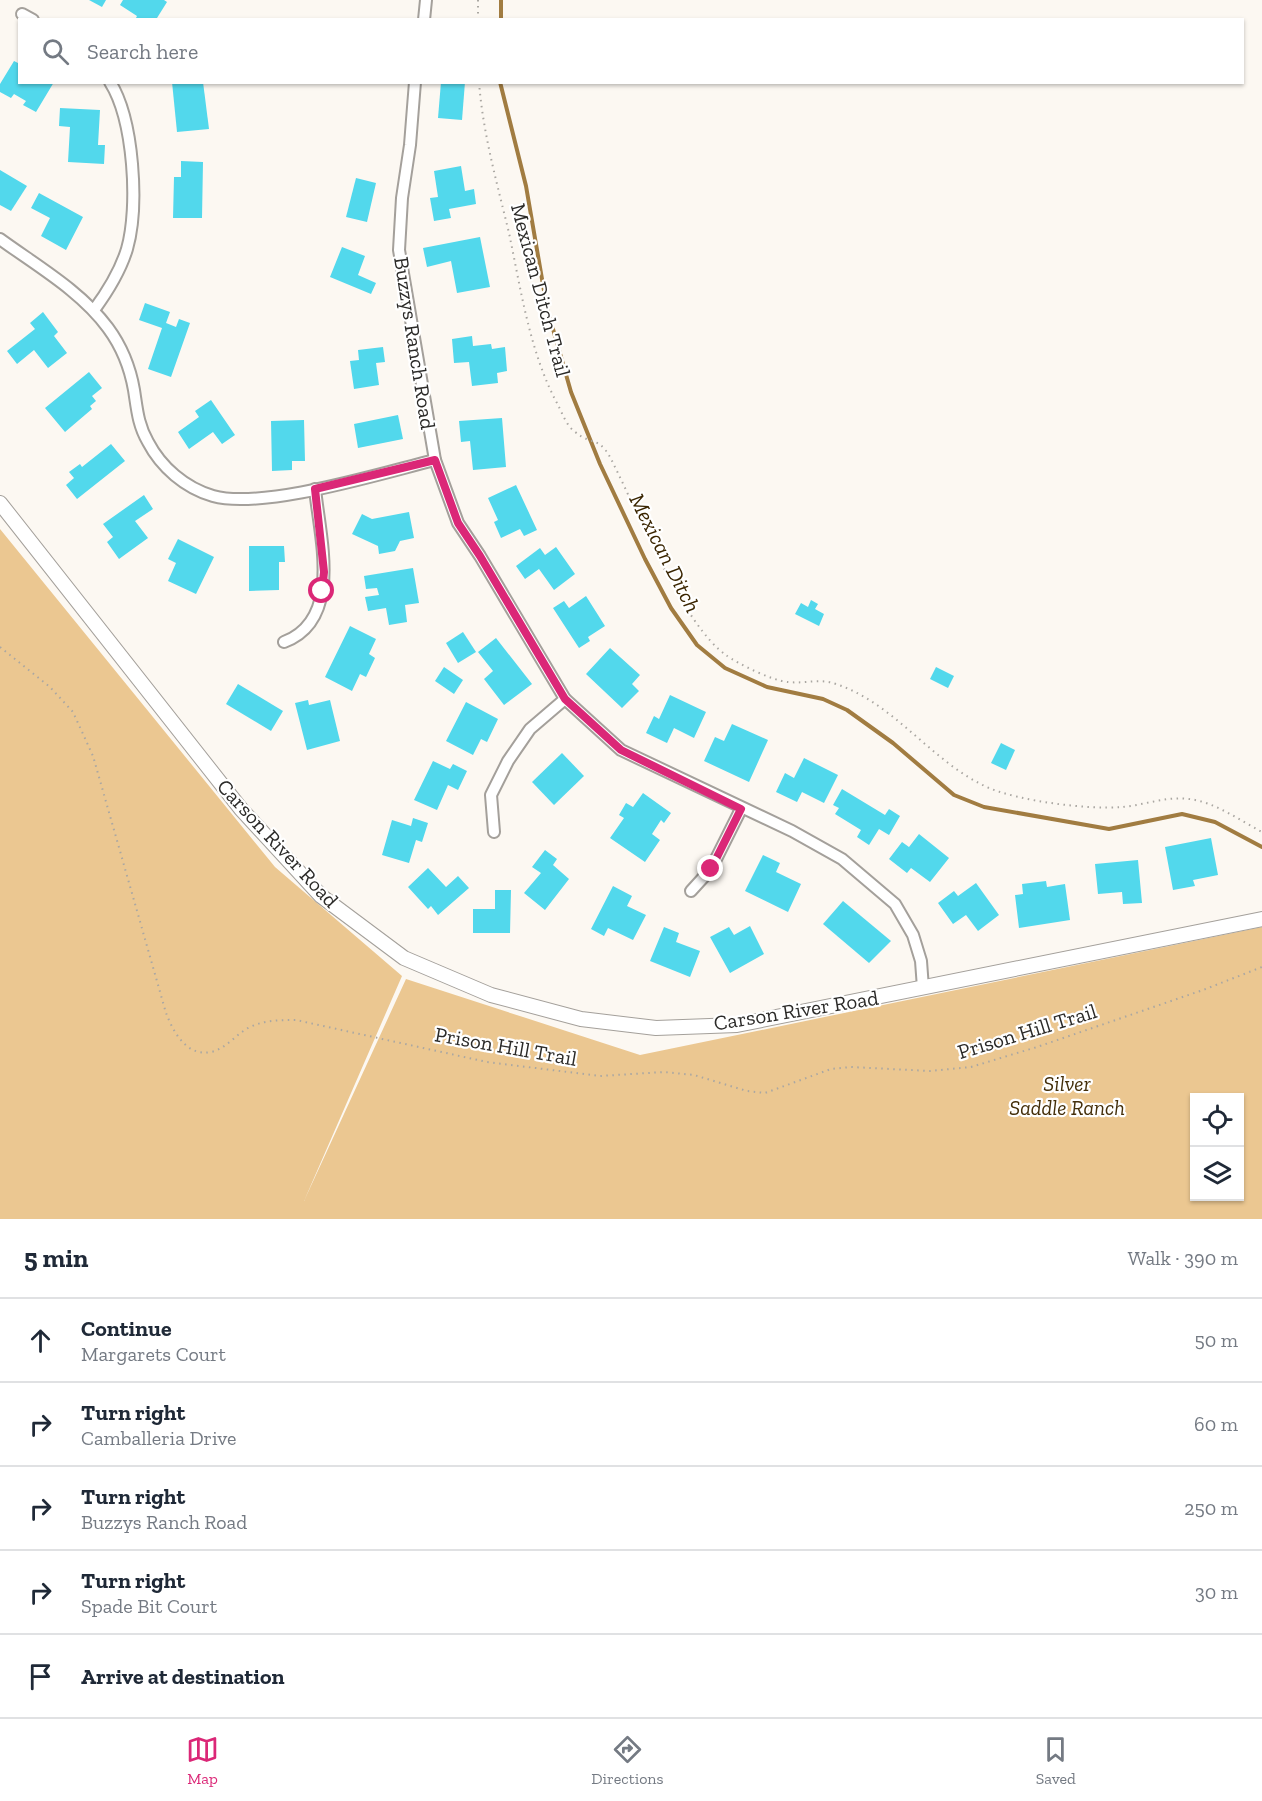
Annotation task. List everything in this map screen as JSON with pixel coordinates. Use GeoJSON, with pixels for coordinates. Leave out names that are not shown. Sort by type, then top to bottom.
{"type":"FeatureCollection","features":[{"type":"Feature","properties":{"kind":"street"},"geometry":{"type":"LineString","coordinates":[[424,18],[426,0]]}},
{"type":"Feature","properties":{"kind":"street"},"geometry":{"type":"LineString","coordinates":[[22,14],[29,18]]}},
{"type":"Feature","properties":{"kind":"street"},"geometry":{"type":"LineString","coordinates":[[94,310],[118,273],[132,224],[133,201],[128,128],[123,110],[111,84]]}},
{"type":"Feature","properties":{"kind":"street","name":"Buzzys Ranch Road"},"geometry":{"type":"LineString","coordinates":[[415,84],[410,145],[402,198],[399,250],[435,460],[458,523],[565,699],[621,750],[741,809],[792,831],[842,859],[895,904],[913,935],[921,961],[923,988]]}},
{"type":"Feature","properties":{"kind":"street"},"geometry":{"type":"LineString","coordinates":[[0,239],[94,310],[122,350],[134,388],[138,422],[155,455],[181,480],[213,496],[252,498],[315,489],[435,460]]}},
{"type":"Feature","properties":{"kind":"street"},"geometry":{"type":"LineString","coordinates":[[284,642],[300,634],[313,620],[322,591],[324,572],[315,489]]}},
{"type":"Feature","properties":{"kind":"street","name":"Carson River Road"},"geometry":{"type":"LineString","coordinates":[[0,503],[241,809],[321,896],[404,958],[491,995],[581,1019],[656,1028],[737,1025],[1262,919]]}},
{"type":"Feature","properties":{"kind":"street"},"geometry":{"type":"LineString","coordinates":[[494,832],[491,795],[508,761],[530,729],[565,699]]}},
{"type":"Feature","properties":{"kind":"street"},"geometry":{"type":"LineString","coordinates":[[691,891],[711,869],[741,809]]}},
{"type":"Feature","properties":{"kind":"path"},"geometry":{"type":"LineString","coordinates":[[478,0],[478,18]]}},
{"type":"Feature","properties":{"kind":"path","name":"Mexican Ditch Trail"},"geometry":{"type":"LineString","coordinates":[[479,84],[481,117],[538,354],[556,402],[576,432],[603,445],[666,570],[694,618],[726,655],[784,682],[817,680],[837,684],[865,698],[903,724],[946,761],[989,788],[1038,800],[1083,806],[1122,807],[1166,798],[1190,799],[1210,804],[1262,832]]}},
{"type":"Feature","properties":{"kind":"path","name":"Prison Hill Trail"},"geometry":{"type":"LineString","coordinates":[[0,647],[50,687],[73,712],[93,756],[166,1013],[179,1038],[196,1050],[211,1052],[249,1028],[269,1021],[296,1020],[487,1062],[600,1076],[656,1072],[694,1075],[747,1091],[765,1093],[841,1068],[930,1071],[971,1066],[1037,1047],[1203,990],[1262,966]]}},
{"type":"Feature","properties":{"kind":"green space","name":"Silver Saddle Ranch"},"geometry":{"type":"Polygon","coordinates":[[[0,529],[275,867],[402,976],[304,1201],[406,979],[640,1055],[1262,927],[1262,1219],[0,1219],[0,529]]]}},
{"type":"Feature","properties":{"kind":"building"},"geometry":{"type":"Polygon","coordinates":[[[89,0],[106,0],[102,7],[89,0]]]}},
{"type":"Feature","properties":{"kind":"building"},"geometry":{"type":"Polygon","coordinates":[[[123,0],[164,0],[167,2],[157,18],[136,18],[137,16],[120,5],[123,0]]]}},
{"type":"Feature","properties":{"kind":"building"},"geometry":{"type":"Polygon","coordinates":[[[14,61],[18,63],[18,84],[53,84],[36,112],[23,105],[26,101],[14,94],[11,98],[0,92],[0,84],[14,61]]]}},
{"type":"Feature","properties":{"kind":"building"},"geometry":{"type":"Polygon","coordinates":[[[172,84],[203,84],[209,129],[177,132],[172,84]]]}},
{"type":"Feature","properties":{"kind":"building"},"geometry":{"type":"Polygon","coordinates":[[[441,84],[465,84],[462,120],[438,118],[441,84]]]}},
{"type":"Feature","properties":{"kind":"building"},"geometry":{"type":"Polygon","coordinates":[[[60,108],[100,110],[98,145],[105,145],[104,164],[68,162],[70,127],[59,126],[60,108]]]}},
{"type":"Feature","properties":{"kind":"building"},"geometry":{"type":"Polygon","coordinates":[[[181,161],[203,162],[202,218],[173,218],[174,177],[181,177],[181,161]]]}},
{"type":"Feature","properties":{"kind":"building"},"geometry":{"type":"Polygon","coordinates":[[[461,166],[465,191],[474,189],[476,204],[449,209],[451,218],[434,221],[430,198],[438,197],[434,171],[461,166]]]}},
{"type":"Feature","properties":{"kind":"building"},"geometry":{"type":"Polygon","coordinates":[[[0,170],[27,186],[11,211],[0,205],[0,170]]]}},
{"type":"Feature","properties":{"kind":"building"},"geometry":{"type":"Polygon","coordinates":[[[356,178],[376,183],[367,222],[346,217],[356,178]]]}},
{"type":"Feature","properties":{"kind":"building"},"geometry":{"type":"Polygon","coordinates":[[[39,193],[83,217],[66,250],[41,236],[50,218],[31,208],[39,193]]]}},
{"type":"Feature","properties":{"kind":"building"},"geometry":{"type":"Polygon","coordinates":[[[480,237],[490,287],[457,293],[451,261],[427,267],[423,248],[480,237]]]}},
{"type":"Feature","properties":{"kind":"building"},"geometry":{"type":"Polygon","coordinates":[[[342,247],[365,256],[358,275],[376,283],[371,294],[330,277],[342,247]]]}},
{"type":"Feature","properties":{"kind":"building"},"geometry":{"type":"Polygon","coordinates":[[[145,303],[170,312],[166,323],[176,327],[179,319],[190,323],[171,377],[148,369],[162,328],[139,320],[145,303]]]}},
{"type":"Feature","properties":{"kind":"building"},"geometry":{"type":"Polygon","coordinates":[[[43,312],[58,332],[54,336],[67,353],[48,368],[34,350],[17,364],[7,351],[35,329],[30,323],[43,312]]]}},
{"type":"Feature","properties":{"kind":"building"},"geometry":{"type":"Polygon","coordinates":[[[472,336],[473,346],[491,344],[492,349],[505,347],[507,371],[497,373],[498,383],[472,386],[469,362],[454,363],[452,339],[472,336]]]}},
{"type":"Feature","properties":{"kind":"building"},"geometry":{"type":"Polygon","coordinates":[[[383,347],[385,362],[376,363],[379,385],[354,389],[350,361],[359,360],[358,350],[383,347]]]}},
{"type":"Feature","properties":{"kind":"building"},"geometry":{"type":"Polygon","coordinates":[[[89,372],[102,388],[92,396],[96,401],[90,406],[92,409],[65,432],[45,408],[89,372]]]}},
{"type":"Feature","properties":{"kind":"building"},"geometry":{"type":"Polygon","coordinates":[[[211,400],[235,435],[222,444],[213,432],[189,449],[178,432],[199,417],[195,411],[211,400]]]}},
{"type":"Feature","properties":{"kind":"building"},"geometry":{"type":"Polygon","coordinates":[[[398,415],[403,439],[358,448],[354,424],[398,415]]]}},
{"type":"Feature","properties":{"kind":"building"},"geometry":{"type":"Polygon","coordinates":[[[502,418],[506,467],[473,470],[470,441],[461,442],[459,421],[502,418]]]}},
{"type":"Feature","properties":{"kind":"building"},"geometry":{"type":"Polygon","coordinates":[[[304,420],[305,461],[292,461],[292,470],[272,471],[271,421],[304,420]]]}},
{"type":"Feature","properties":{"kind":"building"},"geometry":{"type":"Polygon","coordinates":[[[111,444],[125,461],[77,499],[66,485],[74,478],[69,472],[80,464],[82,467],[111,444]]]}},
{"type":"Feature","properties":{"kind":"building"},"geometry":{"type":"Polygon","coordinates":[[[516,485],[537,530],[524,536],[520,529],[501,538],[494,522],[498,520],[488,498],[516,485]]]}},
{"type":"Feature","properties":{"kind":"building"},"geometry":{"type":"Polygon","coordinates":[[[144,495],[153,509],[135,521],[148,538],[119,559],[107,542],[113,537],[103,524],[144,495]]]}},
{"type":"Feature","properties":{"kind":"building"},"geometry":{"type":"Polygon","coordinates":[[[409,512],[414,538],[400,541],[395,551],[379,554],[378,546],[352,534],[362,514],[372,519],[409,512]]]}},
{"type":"Feature","properties":{"kind":"building"},"geometry":{"type":"Polygon","coordinates":[[[178,539],[214,557],[196,594],[168,581],[176,563],[168,559],[178,539]]]}},
{"type":"Feature","properties":{"kind":"building"},"geometry":{"type":"Polygon","coordinates":[[[249,546],[284,546],[285,562],[279,562],[279,590],[249,591],[249,546]]]}},
{"type":"Feature","properties":{"kind":"building"},"geometry":{"type":"Polygon","coordinates":[[[556,547],[575,574],[554,590],[539,569],[525,579],[516,566],[540,548],[545,555],[556,547]]]}},
{"type":"Feature","properties":{"kind":"building"},"geometry":{"type":"Polygon","coordinates":[[[413,568],[419,603],[405,605],[407,622],[389,625],[386,608],[368,611],[365,597],[379,595],[377,588],[366,589],[364,576],[413,568]]]}},
{"type":"Feature","properties":{"kind":"building"},"geometry":{"type":"Polygon","coordinates":[[[586,596],[605,626],[588,637],[590,641],[579,648],[553,608],[564,601],[569,608],[586,596]]]}},
{"type":"Feature","properties":{"kind":"building"},"geometry":{"type":"Polygon","coordinates":[[[811,600],[818,604],[815,609],[824,614],[819,626],[795,614],[801,603],[808,607],[811,600]]]}},
{"type":"Feature","properties":{"kind":"building"},"geometry":{"type":"Polygon","coordinates":[[[350,626],[376,639],[369,654],[375,658],[366,677],[360,674],[352,691],[325,677],[350,626]]]}},
{"type":"Feature","properties":{"kind":"building"},"geometry":{"type":"Polygon","coordinates":[[[463,632],[476,652],[458,663],[446,643],[463,632]]]}},
{"type":"Feature","properties":{"kind":"building"},"geometry":{"type":"Polygon","coordinates":[[[496,638],[532,684],[504,705],[484,679],[493,671],[478,652],[496,638]]]}},
{"type":"Feature","properties":{"kind":"building"},"geometry":{"type":"Polygon","coordinates":[[[610,648],[640,675],[632,684],[639,691],[622,708],[586,674],[610,648]]]}},
{"type":"Feature","properties":{"kind":"building"},"geometry":{"type":"Polygon","coordinates":[[[444,667],[463,680],[454,694],[435,681],[444,667]]]}},
{"type":"Feature","properties":{"kind":"building"},"geometry":{"type":"Polygon","coordinates":[[[936,667],[954,676],[948,688],[930,679],[936,667]]]}},
{"type":"Feature","properties":{"kind":"building"},"geometry":{"type":"Polygon","coordinates":[[[238,684],[283,711],[271,731],[226,704],[238,684]]]}},
{"type":"Feature","properties":{"kind":"building"},"geometry":{"type":"Polygon","coordinates":[[[670,695],[706,712],[694,738],[674,728],[667,743],[646,733],[654,716],[659,719],[670,695]]]}},
{"type":"Feature","properties":{"kind":"building"},"geometry":{"type":"Polygon","coordinates":[[[308,700],[309,705],[330,700],[340,741],[307,750],[295,703],[308,700]]]}},
{"type":"Feature","properties":{"kind":"building"},"geometry":{"type":"Polygon","coordinates":[[[466,702],[498,719],[487,742],[481,739],[473,755],[446,741],[466,702]]]}},
{"type":"Feature","properties":{"kind":"building"},"geometry":{"type":"Polygon","coordinates":[[[732,724],[768,740],[749,782],[704,761],[715,737],[724,741],[732,724]]]}},
{"type":"Feature","properties":{"kind":"building"},"geometry":{"type":"Polygon","coordinates":[[[1001,743],[1015,750],[1006,770],[991,763],[1001,743]]]}},
{"type":"Feature","properties":{"kind":"building"},"geometry":{"type":"Polygon","coordinates":[[[562,753],[584,776],[554,805],[532,782],[562,753]]]}},
{"type":"Feature","properties":{"kind":"building"},"geometry":{"type":"Polygon","coordinates":[[[804,758],[838,775],[824,803],[802,792],[797,802],[776,792],[785,773],[794,778],[804,758]]]}},
{"type":"Feature","properties":{"kind":"building"},"geometry":{"type":"Polygon","coordinates":[[[433,761],[450,769],[453,764],[467,771],[458,790],[448,785],[437,810],[414,800],[433,761]]]}},
{"type":"Feature","properties":{"kind":"building"},"geometry":{"type":"Polygon","coordinates":[[[842,789],[885,815],[889,809],[900,816],[889,835],[879,829],[869,845],[857,837],[861,830],[835,814],[839,808],[833,805],[842,789]]]}},
{"type":"Feature","properties":{"kind":"building"},"geometry":{"type":"Polygon","coordinates":[[[643,793],[671,813],[664,823],[661,820],[652,834],[660,840],[645,862],[610,838],[624,818],[619,815],[626,803],[633,807],[643,793]]]}},
{"type":"Feature","properties":{"kind":"building"},"geometry":{"type":"Polygon","coordinates":[[[413,818],[428,823],[422,842],[416,840],[409,863],[382,855],[392,820],[411,826],[413,818]]]}},
{"type":"Feature","properties":{"kind":"building"},"geometry":{"type":"Polygon","coordinates":[[[919,834],[949,858],[930,882],[911,868],[907,873],[889,859],[902,842],[909,847],[919,834]]]}},
{"type":"Feature","properties":{"kind":"building"},"geometry":{"type":"Polygon","coordinates":[[[1211,838],[1218,875],[1193,880],[1195,886],[1173,890],[1165,847],[1211,838]]]}},
{"type":"Feature","properties":{"kind":"building"},"geometry":{"type":"Polygon","coordinates":[[[545,850],[557,859],[553,865],[569,879],[545,910],[524,893],[541,873],[532,867],[545,850]]]}},
{"type":"Feature","properties":{"kind":"building"},"geometry":{"type":"Polygon","coordinates":[[[763,855],[780,863],[776,872],[801,884],[788,912],[745,891],[763,855]]]}},
{"type":"Feature","properties":{"kind":"building"},"geometry":{"type":"Polygon","coordinates":[[[1138,860],[1142,903],[1123,904],[1122,892],[1098,894],[1095,864],[1138,860]]]}},
{"type":"Feature","properties":{"kind":"building"},"geometry":{"type":"Polygon","coordinates":[[[428,868],[446,887],[458,876],[469,888],[438,915],[431,906],[428,909],[408,887],[428,868]]]}},
{"type":"Feature","properties":{"kind":"building"},"geometry":{"type":"Polygon","coordinates":[[[1046,881],[1047,887],[1065,884],[1070,920],[1019,928],[1015,895],[1023,894],[1022,884],[1046,881]]]}},
{"type":"Feature","properties":{"kind":"building"},"geometry":{"type":"Polygon","coordinates":[[[976,883],[999,915],[978,931],[966,915],[953,924],[938,903],[954,891],[958,896],[976,883]]]}},
{"type":"Feature","properties":{"kind":"building"},"geometry":{"type":"Polygon","coordinates":[[[613,886],[632,896],[627,906],[646,915],[633,940],[608,928],[604,936],[591,929],[613,886]]]}},
{"type":"Feature","properties":{"kind":"building"},"geometry":{"type":"Polygon","coordinates":[[[495,890],[511,890],[510,933],[473,933],[473,909],[495,909],[495,890]]]}},
{"type":"Feature","properties":{"kind":"building"},"geometry":{"type":"Polygon","coordinates":[[[843,901],[891,941],[869,963],[823,924],[843,901]]]}},
{"type":"Feature","properties":{"kind":"building"},"geometry":{"type":"Polygon","coordinates":[[[750,926],[764,954],[730,973],[710,937],[729,927],[734,935],[750,926]]]}},
{"type":"Feature","properties":{"kind":"building"},"geometry":{"type":"Polygon","coordinates":[[[664,927],[679,933],[676,942],[700,951],[690,977],[650,961],[664,927]]]}},
{"type":"Feature","properties":{"kind":"waterway","name":"Mexican Ditch"},"geometry":{"type":"LineString","coordinates":[[501,0],[501,18]]}},
{"type":"Feature","properties":{"kind":"waterway","name":"Mexican Ditch"},"geometry":{"type":"LineString","coordinates":[[500,84],[526,186],[547,308],[571,392],[600,464],[645,559],[671,608],[697,645],[725,668],[767,687],[823,699],[847,710],[893,743],[954,795],[984,807],[1109,829],[1182,814],[1215,822],[1262,847]]}},
{"type":"Feature","properties":{"kind":"route"},"geometry":{"type":"LineString","coordinates":[[322,591],[324,572],[315,489],[435,460],[458,523],[565,699],[621,750],[741,809],[711,869]]}}]}
